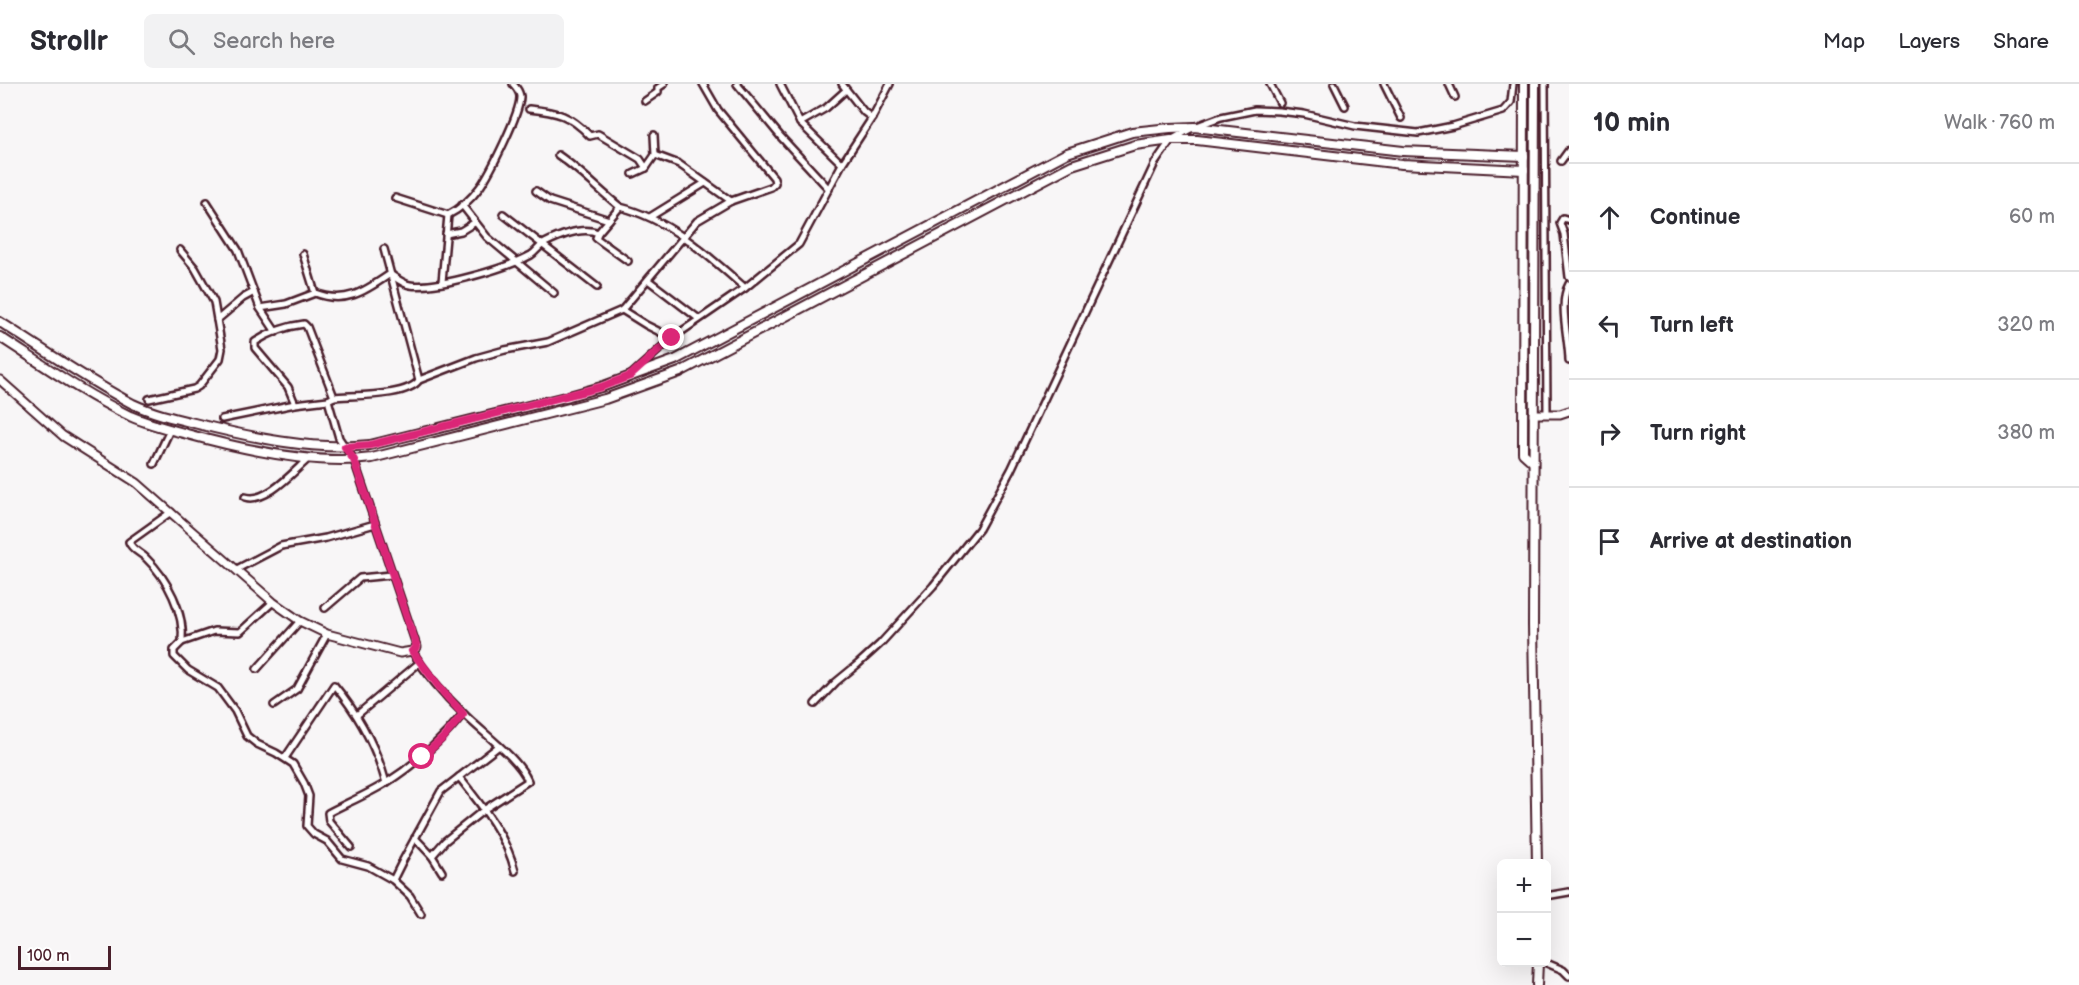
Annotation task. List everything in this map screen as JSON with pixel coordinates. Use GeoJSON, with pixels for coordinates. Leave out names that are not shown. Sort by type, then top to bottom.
{"type":"FeatureCollection","features":[{"type":"Feature","properties":{"kind":"main road"},"geometry":{"type":"LineString","coordinates":[[1524,84],[1523,448],[1525,455],[1533,462]]}},
{"type":"Feature","properties":{"kind":"main road"},"geometry":{"type":"LineString","coordinates":[[1535,84],[1533,638],[1537,859]]}},
{"type":"Feature","properties":{"kind":"main road"},"geometry":{"type":"LineString","coordinates":[[0,322],[64,363],[134,404],[153,412],[221,430],[297,443],[345,447],[370,445],[569,396],[675,360],[1067,153],[1132,132],[1194,127],[1403,151],[1524,156]]}},
{"type":"Feature","properties":{"kind":"main road"},"geometry":{"type":"LineString","coordinates":[[0,338],[129,416],[218,442],[309,458],[354,460],[372,458],[572,408],[605,399],[680,372],[1072,165],[1135,145],[1171,140],[1232,143],[1277,151],[1402,164],[1524,170]]}},
{"type":"Feature","properties":{"kind":"main road"},"geometry":{"type":"LineString","coordinates":[[1537,985],[1538,967]]}},
{"type":"Feature","properties":{"kind":"street"},"geometry":{"type":"LineString","coordinates":[[448,215],[462,206],[480,187],[511,128],[520,98],[513,84]]}},
{"type":"Feature","properties":{"kind":"street"},"geometry":{"type":"LineString","coordinates":[[645,101],[658,92],[658,88],[664,84]]}},
{"type":"Feature","properties":{"kind":"street"},"geometry":{"type":"LineString","coordinates":[[222,420],[331,398],[394,392],[476,358],[548,342],[622,310],[697,221],[730,201],[771,187],[775,183],[774,178],[718,110],[703,84]]}},
{"type":"Feature","properties":{"kind":"street"},"geometry":{"type":"LineString","coordinates":[[737,84],[781,137],[829,189]]}},
{"type":"Feature","properties":{"kind":"street"},"geometry":{"type":"LineString","coordinates":[[780,84],[800,123],[842,164]]}},
{"type":"Feature","properties":{"kind":"street"},"geometry":{"type":"LineString","coordinates":[[842,84],[864,112],[872,118]]}},
{"type":"Feature","properties":{"kind":"street"},"geometry":{"type":"LineString","coordinates":[[630,376],[672,338],[745,288],[799,244],[842,164],[872,118],[890,84]]}},
{"type":"Feature","properties":{"kind":"street"},"geometry":{"type":"LineString","coordinates":[[1270,84],[1280,103]]}},
{"type":"Feature","properties":{"kind":"street"},"geometry":{"type":"LineString","coordinates":[[1334,84],[1345,106]]}},
{"type":"Feature","properties":{"kind":"street"},"geometry":{"type":"LineString","coordinates":[[1383,84],[1401,118]]}},
{"type":"Feature","properties":{"kind":"street"},"geometry":{"type":"LineString","coordinates":[[1449,84],[1455,97]]}},
{"type":"Feature","properties":{"kind":"street"},"geometry":{"type":"LineString","coordinates":[[815,704],[836,682],[880,644],[933,586],[979,529],[1011,470],[1155,163],[1171,140],[1194,127],[1221,117],[1255,110],[1304,114],[1355,126],[1418,134],[1503,111],[1511,102],[1513,84]]}},
{"type":"Feature","properties":{"kind":"street"},"geometry":{"type":"LineString","coordinates":[[1545,84],[1547,414]]}},
{"type":"Feature","properties":{"kind":"street"},"geometry":{"type":"LineString","coordinates":[[800,123],[826,108],[846,90]]}},
{"type":"Feature","properties":{"kind":"street"},"geometry":{"type":"LineString","coordinates":[[529,109],[571,118],[590,136],[598,134],[640,159],[646,168]]}},
{"type":"Feature","properties":{"kind":"street"},"geometry":{"type":"LineString","coordinates":[[633,174],[646,168],[655,155],[654,135]]}},
{"type":"Feature","properties":{"kind":"street"},"geometry":{"type":"LineString","coordinates":[[1561,160],[1569,150]]}},
{"type":"Feature","properties":{"kind":"street"},"geometry":{"type":"LineString","coordinates":[[558,155],[578,169],[590,183],[620,207],[650,217],[701,249],[745,288]]}},
{"type":"Feature","properties":{"kind":"street"},"geometry":{"type":"LineString","coordinates":[[655,155],[679,164],[730,201]]}},
{"type":"Feature","properties":{"kind":"street"},"geometry":{"type":"LineString","coordinates":[[650,217],[705,183]]}},
{"type":"Feature","properties":{"kind":"street"},"geometry":{"type":"LineString","coordinates":[[536,191],[550,201],[609,220]]}},
{"type":"Feature","properties":{"kind":"street"},"geometry":{"type":"LineString","coordinates":[[395,198],[448,215]]}},
{"type":"Feature","properties":{"kind":"street"},"geometry":{"type":"LineString","coordinates":[[207,202],[238,250],[260,308],[276,332]]}},
{"type":"Feature","properties":{"kind":"street"},"geometry":{"type":"LineString","coordinates":[[462,206],[487,237],[554,293]]}},
{"type":"Feature","properties":{"kind":"street"},"geometry":{"type":"LineString","coordinates":[[620,207],[596,238],[628,261]]}},
{"type":"Feature","properties":{"kind":"street"},"geometry":{"type":"LineString","coordinates":[[503,213],[597,287]]}},
{"type":"Feature","properties":{"kind":"street"},"geometry":{"type":"LineString","coordinates":[[442,282],[448,215]]}},
{"type":"Feature","properties":{"kind":"street"},"geometry":{"type":"LineString","coordinates":[[1569,220],[1563,218],[1560,223],[1569,277]]}},
{"type":"Feature","properties":{"kind":"street"},"geometry":{"type":"LineString","coordinates":[[446,234],[461,231],[474,223]]}},
{"type":"Feature","properties":{"kind":"street"},"geometry":{"type":"LineString","coordinates":[[390,274],[408,285],[456,280],[516,262],[533,254],[543,244],[568,234],[593,231],[598,233]]}},
{"type":"Feature","properties":{"kind":"street"},"geometry":{"type":"LineString","coordinates":[[384,249],[419,380]]}},
{"type":"Feature","properties":{"kind":"street"},"geometry":{"type":"LineString","coordinates":[[149,399],[194,389],[199,386],[220,359],[222,349],[214,302],[195,268],[180,250]]}},
{"type":"Feature","properties":{"kind":"street"},"geometry":{"type":"LineString","coordinates":[[303,254],[315,293]]}},
{"type":"Feature","properties":{"kind":"street"},"geometry":{"type":"LineString","coordinates":[[260,308],[286,304],[315,293],[328,298],[342,298],[356,294],[390,274]]}},
{"type":"Feature","properties":{"kind":"street"},"geometry":{"type":"LineString","coordinates":[[648,280],[699,319]]}},
{"type":"Feature","properties":{"kind":"street"},"geometry":{"type":"LineString","coordinates":[[1569,284],[1565,300],[1565,334],[1569,361]]}},
{"type":"Feature","properties":{"kind":"street"},"geometry":{"type":"LineString","coordinates":[[217,320],[243,298],[254,292]]}},
{"type":"Feature","properties":{"kind":"street"},"geometry":{"type":"LineString","coordinates":[[622,310],[672,338]]}},
{"type":"Feature","properties":{"kind":"street"},"geometry":{"type":"LineString","coordinates":[[295,404],[288,387],[255,348],[255,342],[276,332],[304,324],[331,398],[339,438],[354,460],[420,663],[463,714],[499,746],[528,781],[485,809],[445,841],[432,856]]}},
{"type":"Feature","properties":{"kind":"street"},"geometry":{"type":"LineString","coordinates":[[0,380],[63,436],[137,483],[273,602],[300,621],[327,634],[400,653],[414,649]]}},
{"type":"Feature","properties":{"kind":"street"},"geometry":{"type":"LineString","coordinates":[[1533,414],[1560,414],[1569,411]]}},
{"type":"Feature","properties":{"kind":"street"},"geometry":{"type":"LineString","coordinates":[[1560,414],[1569,418]]}},
{"type":"Feature","properties":{"kind":"street"},"geometry":{"type":"LineString","coordinates":[[154,464],[171,429]]}},
{"type":"Feature","properties":{"kind":"street"},"geometry":{"type":"LineString","coordinates":[[245,497],[251,499],[264,496],[309,458]]}},
{"type":"Feature","properties":{"kind":"street"},"geometry":{"type":"LineString","coordinates":[[171,512],[129,542],[130,546],[146,558],[166,584],[177,607],[183,632],[182,642]]}},
{"type":"Feature","properties":{"kind":"street"},"geometry":{"type":"LineString","coordinates":[[237,569],[281,546],[326,538],[375,524]]}},
{"type":"Feature","properties":{"kind":"street"},"geometry":{"type":"LineString","coordinates":[[325,608],[363,576],[392,575]]}},
{"type":"Feature","properties":{"kind":"street"},"geometry":{"type":"LineString","coordinates":[[273,602],[240,632],[214,631],[182,642],[174,650],[174,656],[188,670],[218,688],[235,711],[247,736],[256,744],[293,764],[309,796],[307,826],[314,834],[327,841],[342,859],[368,866],[393,880],[410,896],[421,914]]}},
{"type":"Feature","properties":{"kind":"street"},"geometry":{"type":"LineString","coordinates":[[257,669],[300,621]]}},
{"type":"Feature","properties":{"kind":"street"},"geometry":{"type":"LineString","coordinates":[[274,705],[297,688],[327,634]]}},
{"type":"Feature","properties":{"kind":"street"},"geometry":{"type":"LineString","coordinates":[[357,715],[420,663]]}},
{"type":"Feature","properties":{"kind":"street"},"geometry":{"type":"LineString","coordinates":[[285,758],[332,686],[336,687],[357,715],[380,758],[386,783]]}},
{"type":"Feature","properties":{"kind":"street"},"geometry":{"type":"LineString","coordinates":[[351,847],[329,821],[328,813],[386,783],[430,750],[463,714]]}},
{"type":"Feature","properties":{"kind":"street"},"geometry":{"type":"LineString","coordinates":[[393,880],[441,791],[499,746]]}},
{"type":"Feature","properties":{"kind":"street"},"geometry":{"type":"LineString","coordinates":[[459,777],[485,809],[497,829],[515,871]]}},
{"type":"Feature","properties":{"kind":"street"},"geometry":{"type":"LineString","coordinates":[[415,838],[432,856],[442,872]]}},
{"type":"Feature","properties":{"kind":"street"},"geometry":{"type":"LineString","coordinates":[[1551,895],[1569,892]]}},
{"type":"Feature","properties":{"kind":"street"},"geometry":{"type":"LineString","coordinates":[[1551,966],[1563,970],[1569,976]]}},
{"type":"Feature","properties":{"kind":"route"},"geometry":{"type":"LineString","coordinates":[[422,757],[444,737],[463,714],[412,651],[417,647],[354,460],[345,447],[370,445],[601,387],[630,376],[672,338]]}}]}
